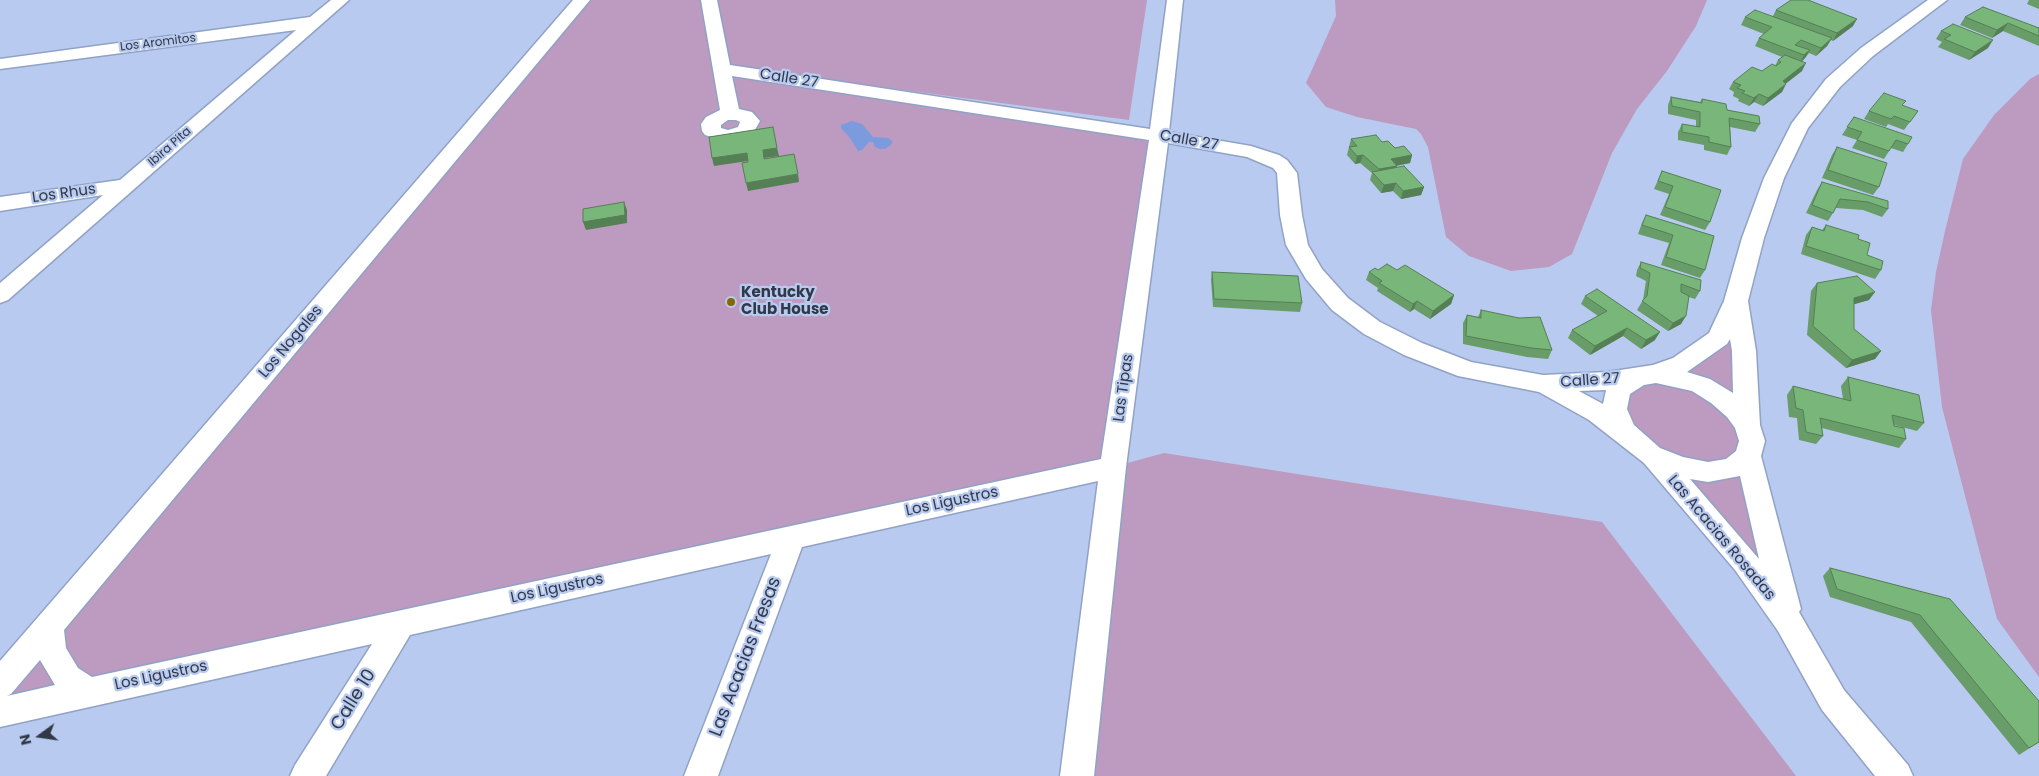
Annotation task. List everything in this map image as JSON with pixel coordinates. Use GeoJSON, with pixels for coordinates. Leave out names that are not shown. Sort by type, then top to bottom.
{"type":"FeatureCollection","features":[{"type":"Feature","properties":{"kind":"street","name":"Ibira Pita"},"geometry":{"type":"LineString","coordinates":[[0,295],[341,0]]}},
{"type":"Feature","properties":{"kind":"street","name":"Los Nogales"},"geometry":{"type":"LineString","coordinates":[[0,684],[582,0]]}},
{"type":"Feature","properties":{"kind":"street"},"geometry":{"type":"LineString","coordinates":[[709,0],[730,114]]}},
{"type":"Feature","properties":{"kind":"street","name":"Las Tipas"},"geometry":{"type":"LineString","coordinates":[[1077,776],[1113,467],[1159,136],[1174,0]]}},
{"type":"Feature","properties":{"kind":"street"},"geometry":{"type":"LineString","coordinates":[[1736,301],[1744,351],[1747,425],[1752,442],[1748,456],[1733,468],[1708,472],[1679,467],[1651,455],[1623,432],[1614,408],[1619,389],[1646,375],[1682,364],[1719,338],[1736,301],[1753,238],[1774,178],[1799,127],[1833,83],[1867,52],[1902,24],[1940,0]]}},
{"type":"Feature","properties":{"kind":"street","name":"Los Aromitos"},"geometry":{"type":"LineString","coordinates":[[0,64],[315,22]]}},
{"type":"Feature","properties":{"kind":"street","name":"Calle 27"},"geometry":{"type":"LineString","coordinates":[[722,69],[1159,136],[1251,152],[1272,159],[1280,164],[1287,173],[1291,215],[1298,245],[1314,274],[1340,304],[1372,328],[1413,350],[1467,370],[1543,384],[1607,381],[1646,375]]}},
{"type":"Feature","properties":{"kind":"street","name":"Los Rhus"},"geometry":{"type":"LineString","coordinates":[[0,204],[127,185]]}},
{"type":"Feature","properties":{"kind":"street"},"geometry":{"type":"LineString","coordinates":[[1646,375],[1680,378],[1701,385],[1720,396],[1736,410],[1747,425]]}},
{"type":"Feature","properties":{"kind":"street","name":"Calle 27"},"geometry":{"type":"LineString","coordinates":[[1543,384],[1584,405],[1623,432]]}},
{"type":"Feature","properties":{"kind":"street","name":"Las Acacias Rosadas"},"geometry":{"type":"LineString","coordinates":[[1651,455],[1694,500],[1745,562],[1789,622],[1833,700],[1896,776]]}},
{"type":"Feature","properties":{"kind":"street","name":"Las Acacias Rosadas"},"geometry":{"type":"LineString","coordinates":[[1748,456],[1789,622]]}},
{"type":"Feature","properties":{"kind":"street","name":"Los Ligustros"},"geometry":{"type":"LineString","coordinates":[[0,712],[1113,467]]}},
{"type":"Feature","properties":{"kind":"street","name":"Las Acacias Fresas"},"geometry":{"type":"LineString","coordinates":[[701,776],[791,538]]}},
{"type":"Feature","properties":{"kind":"street","name":"Calle 10"},"geometry":{"type":"LineString","coordinates":[[307,776],[401,623]]}},
{"type":"Feature","properties":{"kind":"street"},"geometry":{"type":"LineString","coordinates":[[49,626],[50,651],[67,678],[88,692]]}},
{"type":"Feature","properties":{"kind":"shaded area","name":"Kentucky Club House"},"geometry":{"type":"Polygon","coordinates":[[[582,0],[1147,0],[1129,120],[730,67],[1159,136],[1113,467],[1164,453],[1602,522],[1796,776],[1077,776],[1113,468],[0,712],[0,684],[582,0]]]}},
{"type":"Feature","properties":{"kind":"shaded area"},"geometry":{"type":"Polygon","coordinates":[[[1335,0],[1707,0],[1696,26],[1667,71],[1637,109],[1612,153],[1572,254],[1549,267],[1511,271],[1469,256],[1446,237],[1428,147],[1416,129],[1357,117],[1326,107],[1306,83],[1336,16],[1335,0]]]}},
{"type":"Feature","properties":{"kind":"shaded area"},"geometry":{"type":"Polygon","coordinates":[[[2039,74],[2039,677],[1997,619],[1942,407],[1931,310],[1936,272],[1963,159],[1994,115],[2030,79],[2039,74]]]}},
{"type":"Feature","properties":{"kind":"shaded area"},"geometry":{"type":"Polygon","coordinates":[[[1732,333],[1737,400],[1678,371],[1689,368],[1710,356],[1732,333]]]}},
{"type":"Feature","properties":{"kind":"shaded area"},"geometry":{"type":"Polygon","coordinates":[[[1663,382],[1698,390],[1728,411],[1741,438],[1737,450],[1724,460],[1704,463],[1656,449],[1630,426],[1624,409],[1627,396],[1639,386],[1663,382]]]}},
{"type":"Feature","properties":{"kind":"shaded area"},"geometry":{"type":"Polygon","coordinates":[[[1742,471],[1763,571],[1682,476],[1742,471]]]}},
{"type":"Feature","properties":{"kind":"water"},"geometry":{"type":"Polygon","coordinates":[[[852,121],[862,124],[873,137],[888,138],[892,141],[892,144],[885,149],[880,149],[875,147],[873,142],[869,142],[862,150],[858,151],[841,128],[841,125],[852,121]]]}},
{"type":"Feature","properties":{"kind":"building"},"geometry":{"type":"Polygon","coordinates":[[[1791,0],[1808,0],[1857,19],[1837,33],[1776,10],[1791,0]]]}},
{"type":"Feature","properties":{"kind":"building"},"geometry":{"type":"Polygon","coordinates":[[[1983,7],[2039,28],[2039,36],[2008,23],[1997,30],[1965,17],[1983,7]]]}},
{"type":"Feature","properties":{"kind":"building"},"geometry":{"type":"Polygon","coordinates":[[[1755,10],[1832,38],[1821,48],[1801,40],[1795,45],[1810,50],[1804,55],[1759,38],[1772,27],[1745,17],[1755,10]]]}},
{"type":"Feature","properties":{"kind":"building"},"geometry":{"type":"Polygon","coordinates":[[[1953,24],[1993,40],[1975,52],[1944,39],[1951,35],[1941,31],[1953,24]]]}},
{"type":"Feature","properties":{"kind":"building"},"geometry":{"type":"Polygon","coordinates":[[[1785,55],[1806,63],[1783,81],[1786,84],[1768,98],[1759,94],[1754,98],[1742,93],[1745,91],[1737,88],[1741,85],[1733,82],[1752,67],[1762,71],[1772,64],[1776,66],[1781,62],[1778,60],[1785,55]]]}},
{"type":"Feature","properties":{"kind":"building"},"geometry":{"type":"Polygon","coordinates":[[[1884,93],[1906,101],[1902,105],[1918,111],[1910,122],[1894,116],[1891,119],[1869,111],[1884,93]]]}},
{"type":"Feature","properties":{"kind":"building"},"geometry":{"type":"Polygon","coordinates":[[[1671,97],[1702,103],[1702,99],[1726,104],[1727,110],[1759,116],[1760,124],[1729,118],[1731,147],[1709,142],[1709,137],[1682,132],[1682,124],[1700,127],[1700,112],[1672,106],[1671,97]]]}},
{"type":"Feature","properties":{"kind":"building"},"geometry":{"type":"Polygon","coordinates":[[[1854,117],[1912,137],[1908,144],[1896,140],[1889,151],[1857,140],[1862,132],[1847,127],[1854,117]]]}},
{"type":"Feature","properties":{"kind":"building"},"geometry":{"type":"Polygon","coordinates":[[[773,127],[777,148],[763,150],[764,159],[794,154],[798,174],[746,183],[742,163],[748,162],[747,153],[712,158],[709,137],[773,127]]]}},
{"type":"Feature","properties":{"kind":"building"},"geometry":{"type":"Polygon","coordinates":[[[1376,135],[1382,142],[1388,141],[1395,148],[1404,146],[1412,155],[1391,159],[1397,166],[1379,169],[1363,155],[1357,156],[1349,147],[1357,146],[1351,139],[1376,135]]]}},
{"type":"Feature","properties":{"kind":"building"},"geometry":{"type":"Polygon","coordinates":[[[1837,147],[1887,163],[1879,187],[1828,170],[1837,147]]]}},
{"type":"Feature","properties":{"kind":"building"},"geometry":{"type":"Polygon","coordinates":[[[1404,166],[1424,187],[1403,191],[1396,183],[1384,185],[1372,172],[1404,166]]]}},
{"type":"Feature","properties":{"kind":"building"},"geometry":{"type":"Polygon","coordinates":[[[1662,171],[1721,190],[1710,222],[1665,207],[1673,186],[1658,181],[1662,171]]]}},
{"type":"Feature","properties":{"kind":"building"},"geometry":{"type":"Polygon","coordinates":[[[1822,182],[1888,201],[1888,209],[1868,202],[1840,199],[1833,213],[1812,205],[1822,182]]]}},
{"type":"Feature","properties":{"kind":"building"},"geometry":{"type":"Polygon","coordinates":[[[624,202],[625,215],[583,222],[583,209],[624,202]]]}},
{"type":"Feature","properties":{"kind":"building"},"geometry":{"type":"Polygon","coordinates":[[[1646,215],[1714,236],[1705,270],[1666,257],[1673,235],[1642,225],[1646,215]]]}},
{"type":"Feature","properties":{"kind":"building"},"geometry":{"type":"Polygon","coordinates":[[[1826,225],[1859,235],[1858,239],[1870,243],[1867,255],[1883,261],[1881,270],[1806,246],[1812,227],[1824,231],[1826,225]]]}},
{"type":"Feature","properties":{"kind":"building"},"geometry":{"type":"Polygon","coordinates":[[[1641,262],[1701,280],[1700,291],[1681,284],[1681,292],[1689,296],[1686,316],[1673,323],[1642,301],[1647,296],[1650,273],[1640,268],[1641,262]]]}},
{"type":"Feature","properties":{"kind":"building"},"geometry":{"type":"Polygon","coordinates":[[[1387,264],[1397,270],[1405,265],[1454,295],[1433,311],[1417,301],[1413,304],[1379,283],[1382,281],[1369,272],[1375,268],[1378,270],[1387,264]]]}},
{"type":"Feature","properties":{"kind":"building"},"geometry":{"type":"Polygon","coordinates":[[[1212,272],[1298,276],[1302,303],[1214,299],[1212,272]]]}},
{"type":"Feature","properties":{"kind":"building"},"geometry":{"type":"Polygon","coordinates":[[[1857,276],[1875,292],[1854,298],[1854,329],[1881,351],[1852,360],[1813,326],[1817,283],[1857,276]]]}},
{"type":"Feature","properties":{"kind":"building"},"geometry":{"type":"Polygon","coordinates":[[[1597,289],[1660,332],[1646,340],[1627,328],[1595,346],[1572,330],[1607,311],[1585,296],[1597,289]]]}},
{"type":"Feature","properties":{"kind":"building"},"geometry":{"type":"Polygon","coordinates":[[[1481,310],[1519,318],[1540,317],[1552,350],[1466,336],[1467,315],[1481,318],[1481,310]]]}},
{"type":"Feature","properties":{"kind":"building"},"geometry":{"type":"Polygon","coordinates":[[[1848,377],[1919,395],[1924,423],[1892,415],[1894,426],[1904,428],[1906,439],[1820,418],[1823,436],[1806,432],[1803,410],[1796,408],[1793,386],[1851,401],[1848,377]]]}},
{"type":"Feature","properties":{"kind":"building"},"geometry":{"type":"Polygon","coordinates":[[[1830,568],[1950,599],[2039,701],[2039,742],[2029,748],[1920,615],[1837,589],[1830,568]]]}},
{"type":"Feature","properties":{"kind":"place","name":"Kentucky Club House"},"geometry":{"type":"Point","coordinates":[731,302]}}]}
